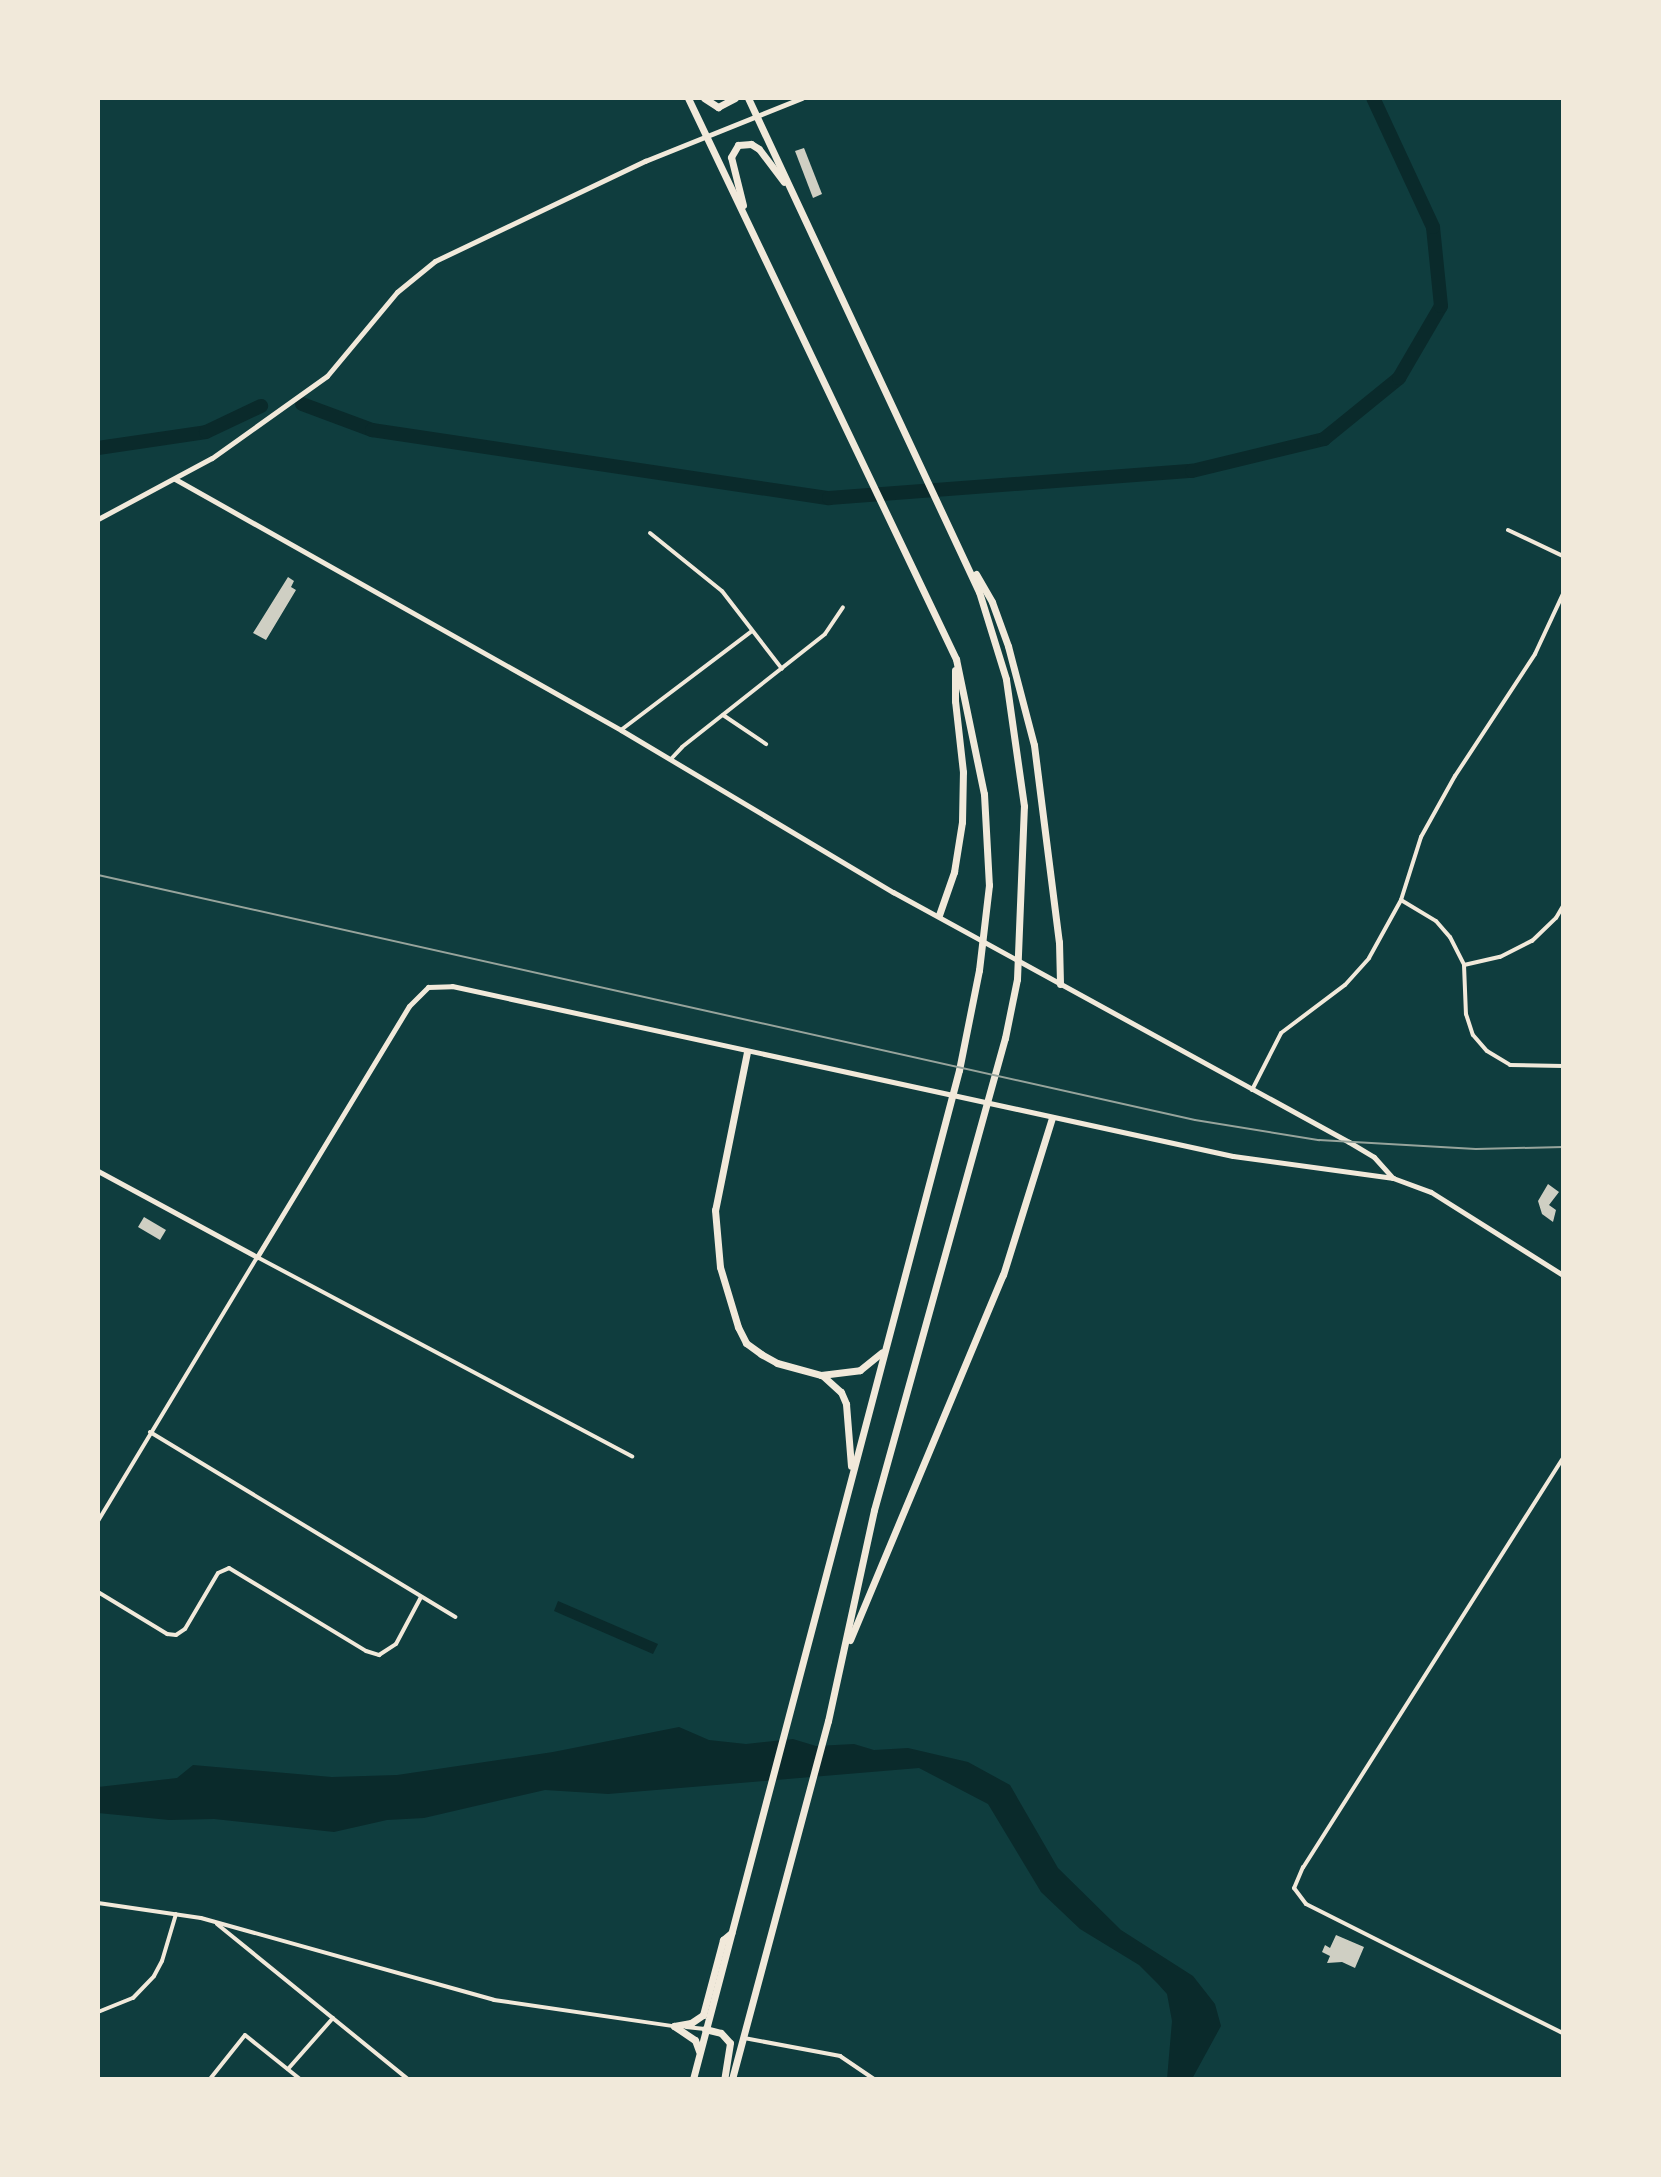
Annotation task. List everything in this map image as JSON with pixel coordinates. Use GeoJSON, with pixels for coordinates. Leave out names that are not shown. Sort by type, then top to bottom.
{"type":"FeatureCollection","features":[{"type":"Feature","properties":{"kind":"main road"},"geometry":{"type":"LineString","coordinates":[[688,98],[956,659],[984,794],[988,909],[962,1056],[693,2079]]}},
{"type":"Feature","properties":{"kind":"main road"},"geometry":{"type":"LineString","coordinates":[[704,98],[718,107],[735,98]]}},
{"type":"Feature","properties":{"kind":"main road"},"geometry":{"type":"LineString","coordinates":[[732,2079],[844,1657],[874,1510],[1005,1038],[1017,979],[1024,806],[1009,694],[995,637],[954,536],[748,98]]}},
{"type":"Feature","properties":{"kind":"main road"},"geometry":{"type":"LineString","coordinates":[[748,226],[731,157],[738,145],[751,144],[759,149],[793,194]]}},
{"type":"Feature","properties":{"kind":"main road"},"geometry":{"type":"LineString","coordinates":[[954,536],[992,602],[1008,646],[1034,745],[1059,942],[1060,984]]}},
{"type":"Feature","properties":{"kind":"main road"},"geometry":{"type":"LineString","coordinates":[[939,915],[954,872],[962,822],[963,772],[955,701],[956,659]]}},
{"type":"Feature","properties":{"kind":"main road"},"geometry":{"type":"LineString","coordinates":[[747,1052],[718,1186],[715,1238],[720,1267],[738,1327],[746,1343],[777,1363],[821,1375],[860,1370],[883,1351]]}},
{"type":"Feature","properties":{"kind":"main road"},"geometry":{"type":"LineString","coordinates":[[844,1657],[1003,1275],[1052,1118]]}},
{"type":"Feature","properties":{"kind":"main road"},"geometry":{"type":"LineString","coordinates":[[821,1375],[841,1392],[846,1404],[851,1475]]}},
{"type":"Feature","properties":{"kind":"main road"},"geometry":{"type":"LineString","coordinates":[[674,2026],[691,2023],[703,2015],[723,1940],[731,1933]]}},
{"type":"Feature","properties":{"kind":"main road"},"geometry":{"type":"LineString","coordinates":[[674,2026],[695,2040],[699,2051]]}},
{"type":"Feature","properties":{"kind":"main road"},"geometry":{"type":"LineString","coordinates":[[705,2029],[721,2033],[730,2043],[724,2079]]}},
{"type":"Feature","properties":{"kind":"street"},"geometry":{"type":"LineString","coordinates":[[98,519],[212,458],[327,376],[397,292],[435,261],[645,161],[802,98]]}},
{"type":"Feature","properties":{"kind":"street"},"geometry":{"type":"LineString","coordinates":[[175,479],[621,730],[1060,984],[1374,1157],[1393,1178]]}},
{"type":"Feature","properties":{"kind":"street"},"geometry":{"type":"LineString","coordinates":[[1508,530],[1563,556]]}},
{"type":"Feature","properties":{"kind":"street"},"geometry":{"type":"LineString","coordinates":[[650,533],[722,591],[782,669]]}},
{"type":"Feature","properties":{"kind":"street"},"geometry":{"type":"LineString","coordinates":[[1252,1090],[1281,1033],[1345,985],[1369,958],[1401,900],[1421,837],[1455,776],[1535,654],[1563,594]]}},
{"type":"Feature","properties":{"kind":"street"},"geometry":{"type":"LineString","coordinates":[[671,759],[825,634],[843,607]]}},
{"type":"Feature","properties":{"kind":"street"},"geometry":{"type":"LineString","coordinates":[[621,730],[752,631]]}},
{"type":"Feature","properties":{"kind":"street"},"geometry":{"type":"LineString","coordinates":[[723,715],[766,744]]}},
{"type":"Feature","properties":{"kind":"street"},"geometry":{"type":"LineString","coordinates":[[1401,900],[1436,921],[1450,937],[1464,965],[1466,1014],[1473,1035],[1487,1051],[1510,1065],[1563,1066]]}},
{"type":"Feature","properties":{"kind":"street"},"geometry":{"type":"LineString","coordinates":[[1464,965],[1500,957],[1532,941],[1556,918],[1563,906]]}},
{"type":"Feature","properties":{"kind":"street"},"geometry":{"type":"LineString","coordinates":[[98,1521],[409,1006],[428,987],[452,986],[1233,1156],[1393,1178],[1431,1192],[1563,1275]]}},
{"type":"Feature","properties":{"kind":"street"},"geometry":{"type":"LineString","coordinates":[[98,1171],[632,1456]]}},
{"type":"Feature","properties":{"kind":"street"},"geometry":{"type":"LineString","coordinates":[[150,1432],[455,1617]]}},
{"type":"Feature","properties":{"kind":"street"},"geometry":{"type":"LineString","coordinates":[[1563,1458],[1303,1867],[1294,1888],[1306,1904],[1563,2033]]}},
{"type":"Feature","properties":{"kind":"street"},"geometry":{"type":"LineString","coordinates":[[98,1592],[167,1634],[176,1635],[185,1629],[218,1573],[229,1568],[366,1651],[379,1655],[396,1644],[421,1597]]}},
{"type":"Feature","properties":{"kind":"street"},"geometry":{"type":"LineString","coordinates":[[98,1903],[214,1922],[494,2000],[705,2029]]}},
{"type":"Feature","properties":{"kind":"street"},"geometry":{"type":"LineString","coordinates":[[98,2012],[133,1998],[154,1976],[162,1961],[176,1914]]}},
{"type":"Feature","properties":{"kind":"street"},"geometry":{"type":"LineString","coordinates":[[214,1922],[408,2079]]}},
{"type":"Feature","properties":{"kind":"street"},"geometry":{"type":"LineString","coordinates":[[288,2069],[333,2018]]}},
{"type":"Feature","properties":{"kind":"street"},"geometry":{"type":"LineString","coordinates":[[210,2079],[245,2035],[300,2079]]}},
{"type":"Feature","properties":{"kind":"street"},"geometry":{"type":"LineString","coordinates":[[744,2038],[840,2056],[874,2079]]}},
{"type":"Feature","properties":{"kind":"water"},"geometry":{"type":"Polygon","coordinates":[[[558,1601],[658,1644],[653,1654],[554,1611],[558,1601]]]}},
{"type":"Feature","properties":{"kind":"water"},"geometry":{"type":"Polygon","coordinates":[[[679,1727],[709,1740],[746,1744],[793,1739],[816,1746],[854,1744],[874,1750],[908,1748],[968,1762],[1010,1785],[1058,1868],[1121,1930],[1193,1976],[1215,2004],[1221,2026],[1192,2079],[1167,2079],[1172,2021],[1167,1994],[1139,1965],[1080,1929],[1041,1892],[988,1804],[919,1768],[608,1794],[545,1790],[424,1818],[387,1820],[334,1832],[214,1819],[169,1820],[98,1813],[98,1787],[177,1778],[193,1765],[332,1777],[397,1775],[553,1752],[679,1727]]]}},
{"type":"Feature","properties":{"kind":"building"},"geometry":{"type":"Polygon","coordinates":[[[804,148],[822,194],[813,198],[795,151],[804,148]]]}},
{"type":"Feature","properties":{"kind":"building"},"geometry":{"type":"Polygon","coordinates":[[[288,577],[294,581],[291,587],[296,590],[266,640],[253,633],[288,577]]]}},
{"type":"Feature","properties":{"kind":"building"},"geometry":{"type":"Polygon","coordinates":[[[1548,1184],[1559,1192],[1549,1205],[1556,1210],[1553,1222],[1542,1214],[1538,1201],[1548,1184]]]}},
{"type":"Feature","properties":{"kind":"building"},"geometry":{"type":"Polygon","coordinates":[[[144,1217],[166,1230],[160,1240],[138,1227],[144,1217]]]}},
{"type":"Feature","properties":{"kind":"building"},"geometry":{"type":"Polygon","coordinates":[[[1336,1935],[1364,1947],[1355,1968],[1342,1962],[1327,1963],[1330,1956],[1322,1952],[1325,1945],[1330,1948],[1336,1935]]]}},
{"type":"Feature","properties":{"kind":"waterway"},"geometry":{"type":"LineString","coordinates":[[302,404],[372,430],[829,498],[1192,471],[1324,439],[1399,378],[1441,306],[1433,227],[1373,98]]}},
{"type":"Feature","properties":{"kind":"waterway"},"geometry":{"type":"LineString","coordinates":[[98,448],[206,432],[261,406]]}},
{"type":"Feature","properties":{"kind":"railway"},"geometry":{"type":"LineString","coordinates":[[98,875],[1195,1120],[1319,1140],[1476,1149],[1563,1147]]}}]}
